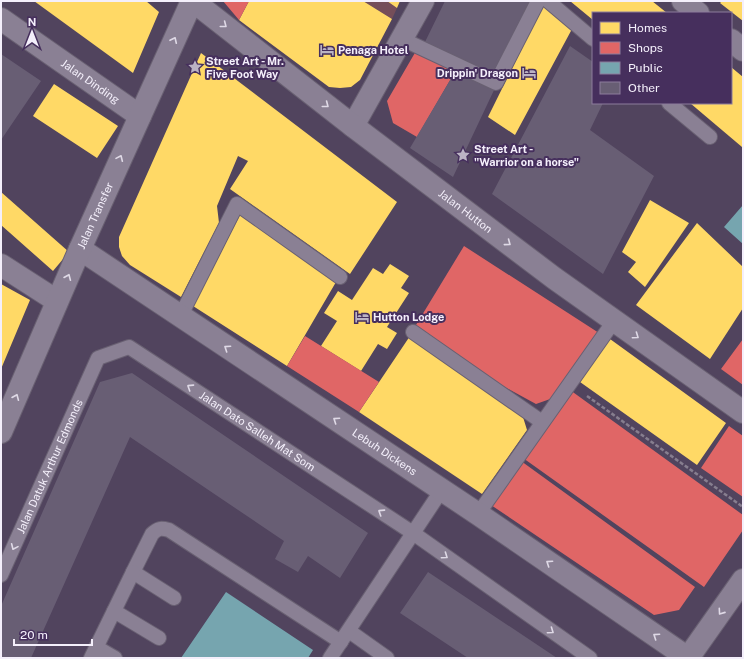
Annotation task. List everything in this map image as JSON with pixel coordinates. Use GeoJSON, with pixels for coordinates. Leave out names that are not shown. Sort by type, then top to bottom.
{"type":"FeatureCollection","features":[{"type":"Feature","properties":{"kind":"street","name":"Jalan Transfer"},"geometry":{"type":"LineString","coordinates":[[1,432],[80,249],[193,1]]}},
{"type":"Feature","properties":{"kind":"street","name":"Jalan Hutton"},"geometry":{"type":"LineString","coordinates":[[193,1],[353,126],[554,278],[743,412]]}},
{"type":"Feature","properties":{"kind":"street"},"geometry":{"type":"LineString","coordinates":[[353,126],[423,1]]}},
{"type":"Feature","properties":{"kind":"street"},"geometry":{"type":"LineString","coordinates":[[683,1],[697,12]]}},
{"type":"Feature","properties":{"kind":"street","name":"Jalan Dinding"},"geometry":{"type":"LineString","coordinates":[[1,19],[140,116]]}},
{"type":"Feature","properties":{"kind":"street"},"geometry":{"type":"LineString","coordinates":[[732,41],[743,50]]}},
{"type":"Feature","properties":{"kind":"street","name":"Lebuh Dickens"},"geometry":{"type":"LineString","coordinates":[[80,249],[441,491],[478,514],[688,658]]}},
{"type":"Feature","properties":{"kind":"street"},"geometry":{"type":"LineString","coordinates":[[1,265],[57,301]]}},
{"type":"Feature","properties":{"kind":"street"},"geometry":{"type":"LineString","coordinates":[[688,658],[743,580]]}},
{"type":"Feature","properties":{"kind":"lane"},"geometry":{"type":"LineString","coordinates":[[402,39],[496,83],[538,1]]}},
{"type":"Feature","properties":{"kind":"lane"},"geometry":{"type":"LineString","coordinates":[[548,1],[592,38]]}},
{"type":"Feature","properties":{"kind":"lane"},"geometry":{"type":"LineString","coordinates":[[670,104],[710,137]]}},
{"type":"Feature","properties":{"kind":"lane"},"geometry":{"type":"LineString","coordinates":[[180,317],[237,204],[340,277]]}},
{"type":"Feature","properties":{"kind":"lane"},"geometry":{"type":"LineString","coordinates":[[478,514],[614,321]]}},
{"type":"Feature","properties":{"kind":"lane"},"geometry":{"type":"LineString","coordinates":[[413,332],[542,422]]}},
{"type":"Feature","properties":{"kind":"lane","name":"Jalan Dato Salleh Mat Som"},"geometry":{"type":"LineString","coordinates":[[98,358],[129,347],[413,533]]}},
{"type":"Feature","properties":{"kind":"lane","name":"Jalan Datuk Arthur Edmonds"},"geometry":{"type":"LineString","coordinates":[[1,575],[98,358]]}},
{"type":"Feature","properties":{"kind":"lane"},"geometry":{"type":"LineString","coordinates":[[330,658],[441,491]]}},
{"type":"Feature","properties":{"kind":"lane"},"geometry":{"type":"LineString","coordinates":[[115,658],[93,652],[152,534],[156,529],[163,528],[169,530],[345,637],[387,658]]}},
{"type":"Feature","properties":{"kind":"lane"},"geometry":{"type":"LineString","coordinates":[[413,533],[590,658]]}},
{"type":"Feature","properties":{"kind":"lane"},"geometry":{"type":"LineString","coordinates":[[133,572],[174,598]]}},
{"type":"Feature","properties":{"kind":"lane"},"geometry":{"type":"LineString","coordinates":[[114,611],[159,638]]}},
{"type":"Feature","properties":{"kind":"path"},"geometry":{"type":"LineString","coordinates":[[570,384],[743,507]]}},
{"type":"Feature","properties":{"kind":"shaded area"},"geometry":{"type":"Polygon","coordinates":[[[363,1],[387,1],[397,8],[392,19],[363,1]]]}},
{"type":"Feature","properties":{"kind":"building: Homes"},"geometry":{"type":"Polygon","coordinates":[[[34,1],[146,1],[159,12],[133,73],[34,1]]]}},
{"type":"Feature","properties":{"kind":"building: Homes","name":"Penaga Hotel"},"geometry":{"type":"Polygon","coordinates":[[[249,1],[363,1],[392,19],[360,80],[351,87],[329,87],[239,20],[249,1]]]}},
{"type":"Feature","properties":{"kind":"building: Homes"},"geometry":{"type":"Polygon","coordinates":[[[387,1],[400,1],[397,8],[387,1]]]}},
{"type":"Feature","properties":{"kind":"building: Homes"},"geometry":{"type":"Polygon","coordinates":[[[570,1],[652,1],[666,12],[592,12],[592,19],[570,1]]]}},
{"type":"Feature","properties":{"kind":"building: Homes"},"geometry":{"type":"Polygon","coordinates":[[[722,1],[743,1],[743,21],[732,12],[720,3],[722,1]]]}},
{"type":"Feature","properties":{"kind":"building: Homes","name":"Drippin' Dragon"},"geometry":{"type":"Polygon","coordinates":[[[543,6],[572,29],[515,135],[488,117],[543,6]]]}},
{"type":"Feature","properties":{"kind":"building: Homes"},"geometry":{"type":"Polygon","coordinates":[[[201,53],[397,202],[350,274],[230,189],[248,161],[238,156],[217,206],[219,223],[181,297],[130,265],[122,256],[119,247],[119,237],[201,53]]]}},
{"type":"Feature","properties":{"kind":"building: Homes"},"geometry":{"type":"Polygon","coordinates":[[[732,68],[743,77],[742,147],[691,104],[732,104],[732,68]]]}},
{"type":"Feature","properties":{"kind":"building: Homes"},"geometry":{"type":"Polygon","coordinates":[[[54,84],[118,126],[97,158],[33,116],[54,84]]]}},
{"type":"Feature","properties":{"kind":"building: Homes"},"geometry":{"type":"Polygon","coordinates":[[[1,192],[69,252],[53,271],[1,225],[1,192]]]}},
{"type":"Feature","properties":{"kind":"building: Homes"},"geometry":{"type":"Polygon","coordinates":[[[650,200],[689,223],[645,287],[628,272],[636,262],[622,252],[650,200]]]}},
{"type":"Feature","properties":{"kind":"building: Homes"},"geometry":{"type":"Polygon","coordinates":[[[240,215],[336,282],[287,366],[193,306],[240,215]]]}},
{"type":"Feature","properties":{"kind":"building: Homes"},"geometry":{"type":"Polygon","coordinates":[[[697,223],[743,267],[743,308],[710,359],[636,305],[697,223]]]}},
{"type":"Feature","properties":{"kind":"building: Homes","name":"Hutton Lodge"},"geometry":{"type":"Polygon","coordinates":[[[390,264],[409,276],[401,288],[409,293],[387,327],[397,333],[387,349],[378,344],[361,371],[321,346],[337,321],[324,313],[338,291],[352,300],[373,268],[383,274],[390,264]]]}},
{"type":"Feature","properties":{"kind":"building: Homes"},"geometry":{"type":"Polygon","coordinates":[[[1,284],[30,300],[1,369],[1,284]]]}},
{"type":"Feature","properties":{"kind":"building: Homes"},"geometry":{"type":"Polygon","coordinates":[[[410,336],[523,417],[527,430],[482,494],[359,412],[410,336]]]}},
{"type":"Feature","properties":{"kind":"building: Homes"},"geometry":{"type":"Polygon","coordinates":[[[610,339],[726,423],[697,465],[580,382],[610,339]]]}},
{"type":"Feature","properties":{"kind":"building: Shops"},"geometry":{"type":"Polygon","coordinates":[[[223,1],[249,1],[239,20],[223,1]]]}},
{"type":"Feature","properties":{"kind":"building: Shops"},"geometry":{"type":"Polygon","coordinates":[[[416,51],[456,70],[417,137],[393,123],[387,101],[416,51]]]}},
{"type":"Feature","properties":{"kind":"building: Shops"},"geometry":{"type":"Polygon","coordinates":[[[464,246],[599,333],[553,398],[536,404],[499,384],[416,325],[464,246]]]}},
{"type":"Feature","properties":{"kind":"building: Shops"},"geometry":{"type":"Polygon","coordinates":[[[305,336],[379,382],[359,412],[287,366],[305,336]]]}},
{"type":"Feature","properties":{"kind":"building: Shops"},"geometry":{"type":"Polygon","coordinates":[[[743,339],[743,385],[721,369],[743,339]]]}},
{"type":"Feature","properties":{"kind":"building: Shops"},"geometry":{"type":"Polygon","coordinates":[[[570,390],[743,515],[743,530],[704,587],[523,458],[570,390]]]}},
{"type":"Feature","properties":{"kind":"building: Shops"},"geometry":{"type":"Polygon","coordinates":[[[729,426],[743,436],[743,497],[701,468],[729,426]]]}},
{"type":"Feature","properties":{"kind":"building: Shops"},"geometry":{"type":"Polygon","coordinates":[[[521,461],[695,587],[679,610],[654,615],[491,505],[521,461]]]}},
{"type":"Feature","properties":{"kind":"building: Public"},"geometry":{"type":"Polygon","coordinates":[[[743,205],[743,244],[724,227],[743,205]]]}},
{"type":"Feature","properties":{"kind":"building: Public"},"geometry":{"type":"Polygon","coordinates":[[[226,592],[313,650],[308,658],[181,658],[226,592]]]}},
{"type":"Feature","properties":{"kind":"building: Other"},"geometry":{"type":"Polygon","coordinates":[[[445,1],[531,1],[493,76],[424,44],[445,1]]]}},
{"type":"Feature","properties":{"kind":"building: Other"},"geometry":{"type":"Polygon","coordinates":[[[570,46],[592,61],[592,104],[603,104],[590,130],[654,176],[603,274],[492,194],[570,46]]]}},
{"type":"Feature","properties":{"kind":"building: Other"},"geometry":{"type":"Polygon","coordinates":[[[1,54],[41,81],[1,140],[1,54]]]}},
{"type":"Feature","properties":{"kind":"building: Other"},"geometry":{"type":"Polygon","coordinates":[[[456,70],[495,88],[453,177],[410,148],[456,70]]]}},
{"type":"Feature","properties":{"kind":"building: Other"},"geometry":{"type":"Polygon","coordinates":[[[132,373],[368,533],[340,578],[308,556],[298,572],[275,559],[284,541],[130,437],[31,658],[1,658],[1,606],[100,382],[132,373]]]}},
{"type":"Feature","properties":{"kind":"building: Other"},"geometry":{"type":"Polygon","coordinates":[[[428,572],[557,658],[468,658],[400,613],[428,572]]]}},
{"type":"Feature","properties":{"kind":"place","name":"Penaga Hotel"},"geometry":{"type":"Point","coordinates":[327,50]}},
{"type":"Feature","properties":{"kind":"place","name":"Street Art - Mr. Five Foot Way"},"geometry":{"type":"Point","coordinates":[195,67]}},
{"type":"Feature","properties":{"kind":"place","name":"Drippin' Dragon"},"geometry":{"type":"Point","coordinates":[529,73]}},
{"type":"Feature","properties":{"kind":"place","name":"Street Art - \"Warrior on a horse\""},"geometry":{"type":"Point","coordinates":[463,155]}},
{"type":"Feature","properties":{"kind":"place","name":"Hutton Lodge"},"geometry":{"type":"Point","coordinates":[362,317]}}]}
